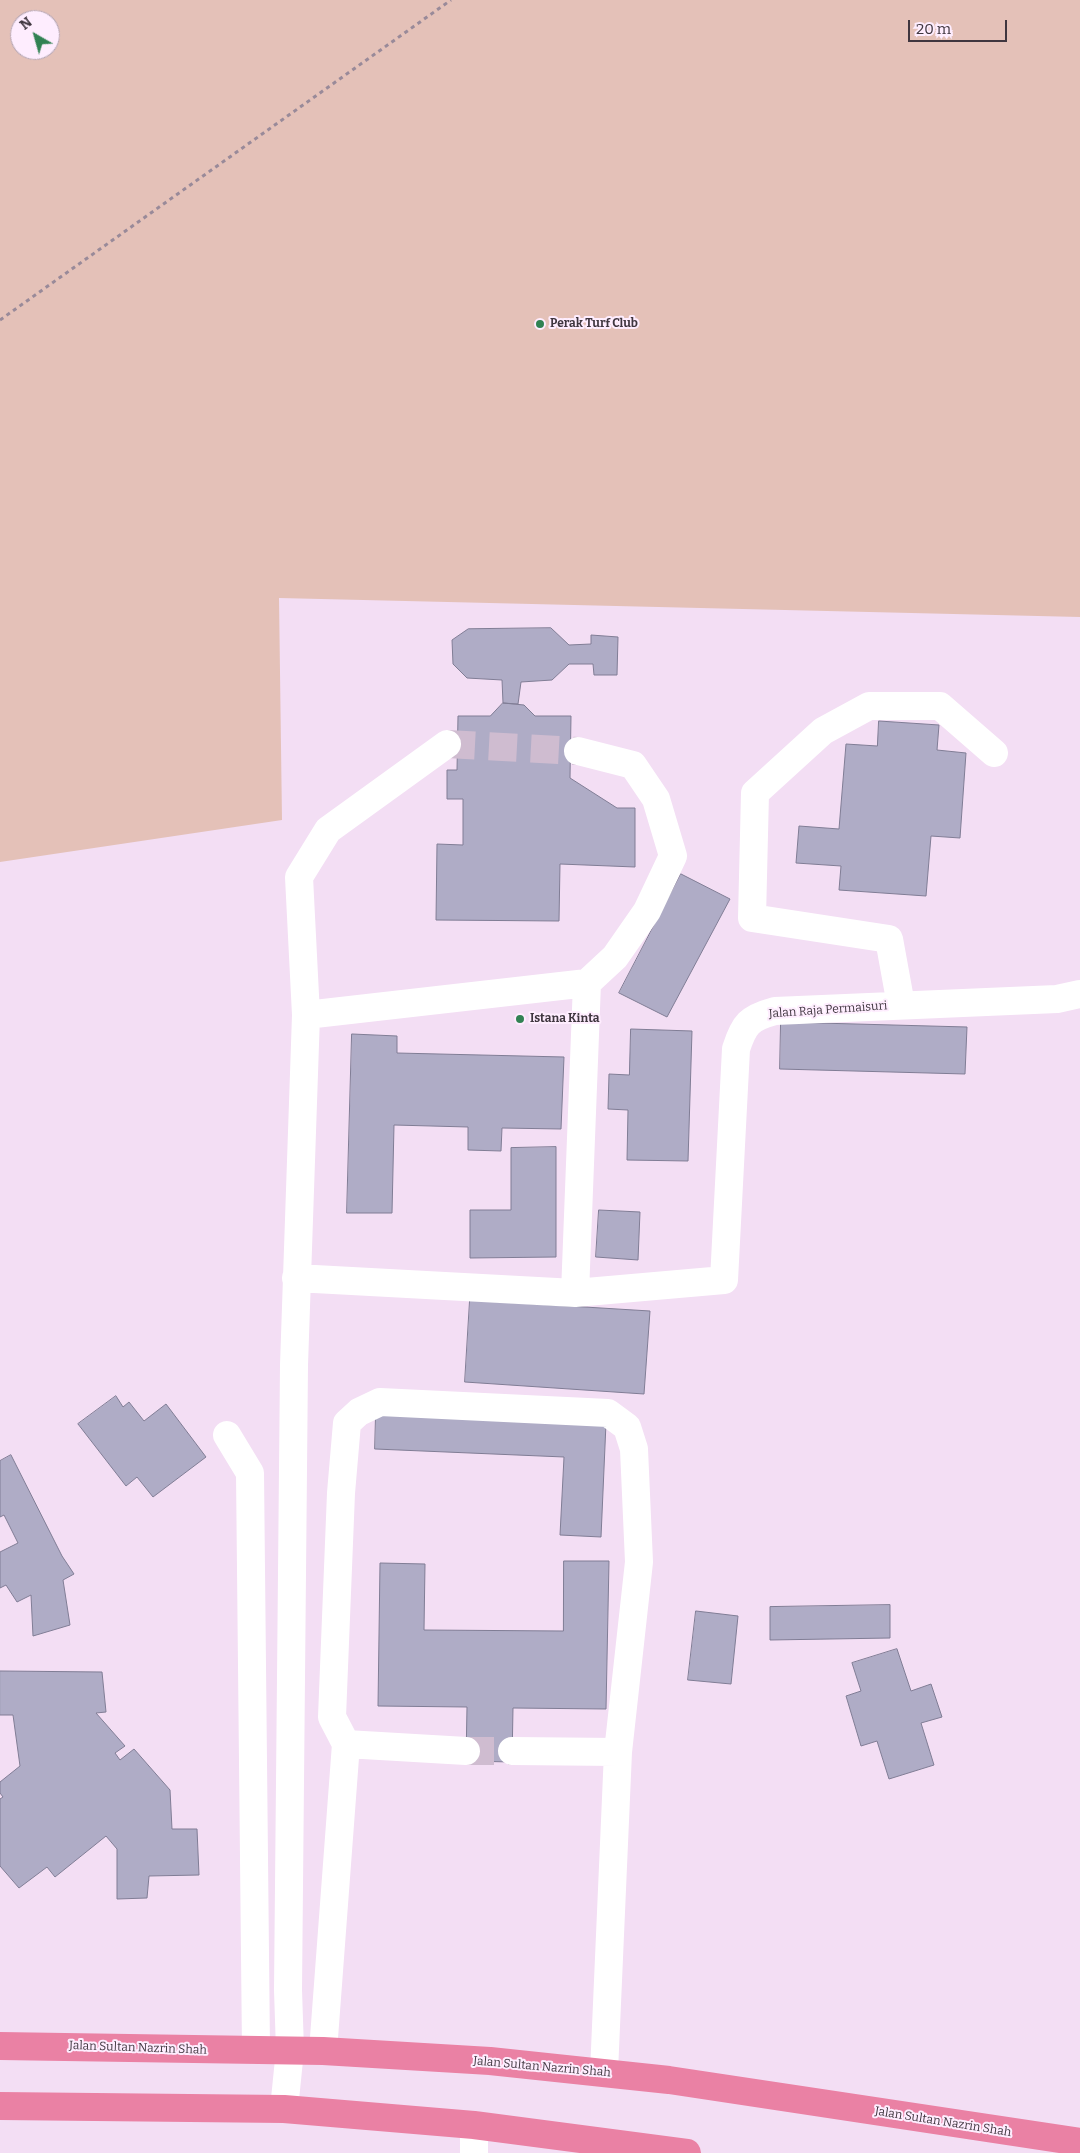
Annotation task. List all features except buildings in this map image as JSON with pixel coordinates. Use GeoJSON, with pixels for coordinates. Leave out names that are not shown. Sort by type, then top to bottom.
{"type":"FeatureCollection","features":[{"type":"Feature","properties":{"kind":"highway","name":"Jalan Sultan Nazrin Shah"},"geometry":{"type":"LineString","coordinates":[[0,2046],[323,2050],[604,2072],[669,2080],[1080,2142]]}},
{"type":"Feature","properties":{"kind":"highway"},"geometry":{"type":"LineString","coordinates":[[0,2106],[284,2109],[474,2125],[687,2153]]}},
{"type":"Feature","properties":{"kind":"street"},"geometry":{"type":"LineString","coordinates":[[901,1005],[889,939],[752,918],[755,793],[823,731],[868,706],[940,706],[994,753]]}},
{"type":"Feature","properties":{"kind":"street"},"geometry":{"type":"LineString","coordinates":[[284,2109],[290,2050],[288,1990],[296,1278],[306,1015],[298,877],[328,830],[447,744]]}},
{"type":"Feature","properties":{"kind":"street"},"geometry":{"type":"LineString","coordinates":[[306,1015],[587,983],[615,957],[647,912],[673,856],[656,798],[633,766],[578,751]]}},
{"type":"Feature","properties":{"kind":"street"},"geometry":{"type":"LineString","coordinates":[[296,1278],[574,1293],[587,983]]}},
{"type":"Feature","properties":{"kind":"street","name":"Jalan Raja Permaisuri"},"geometry":{"type":"LineString","coordinates":[[574,1293],[724,1280],[736,1049],[743,1028],[757,1016],[775,1011],[1057,999],[1080,994]]}},
{"type":"Feature","properties":{"kind":"street"},"geometry":{"type":"LineString","coordinates":[[323,2050],[346,1744],[332,1717],[341,1493],[347,1423],[359,1412],[380,1402],[608,1413],[627,1427],[634,1448],[639,1562],[618,1752],[604,2072]]}},
{"type":"Feature","properties":{"kind":"street"},"geometry":{"type":"LineString","coordinates":[[227,1436],[250,1473],[256,2050]]}},
{"type":"Feature","properties":{"kind":"street"},"geometry":{"type":"LineString","coordinates":[[346,1744],[466,1751]]}},
{"type":"Feature","properties":{"kind":"street"},"geometry":{"type":"LineString","coordinates":[[512,1752],[618,1752]]}},
{"type":"Feature","properties":{"kind":"street"},"geometry":{"type":"LineString","coordinates":[[474,2125],[474,2153]]}},
{"type":"Feature","properties":{"kind":"path"},"geometry":{"type":"LineString","coordinates":[[0,320],[451,0]]}},
{"type":"Feature","properties":{"kind":"shaded area","name":"Perak Turf Club"},"geometry":{"type":"Polygon","coordinates":[[[0,0],[1080,0],[1080,617],[279,598],[282,820],[0,862],[0,0]]]}},
{"type":"Feature","properties":{"kind":"tunnel"},"geometry":{"type":"LineString","coordinates":[[447,744],[578,751]]}},
{"type":"Feature","properties":{"kind":"tunnel"},"geometry":{"type":"LineString","coordinates":[[466,1751],[512,1751]]}},
{"type":"Feature","properties":{"kind":"place","name":"Perak Turf Club"},"geometry":{"type":"Point","coordinates":[540,324]}},
{"type":"Feature","properties":{"kind":"place","name":"Istana Kinta"},"geometry":{"type":"Point","coordinates":[520,1019]}}]}
